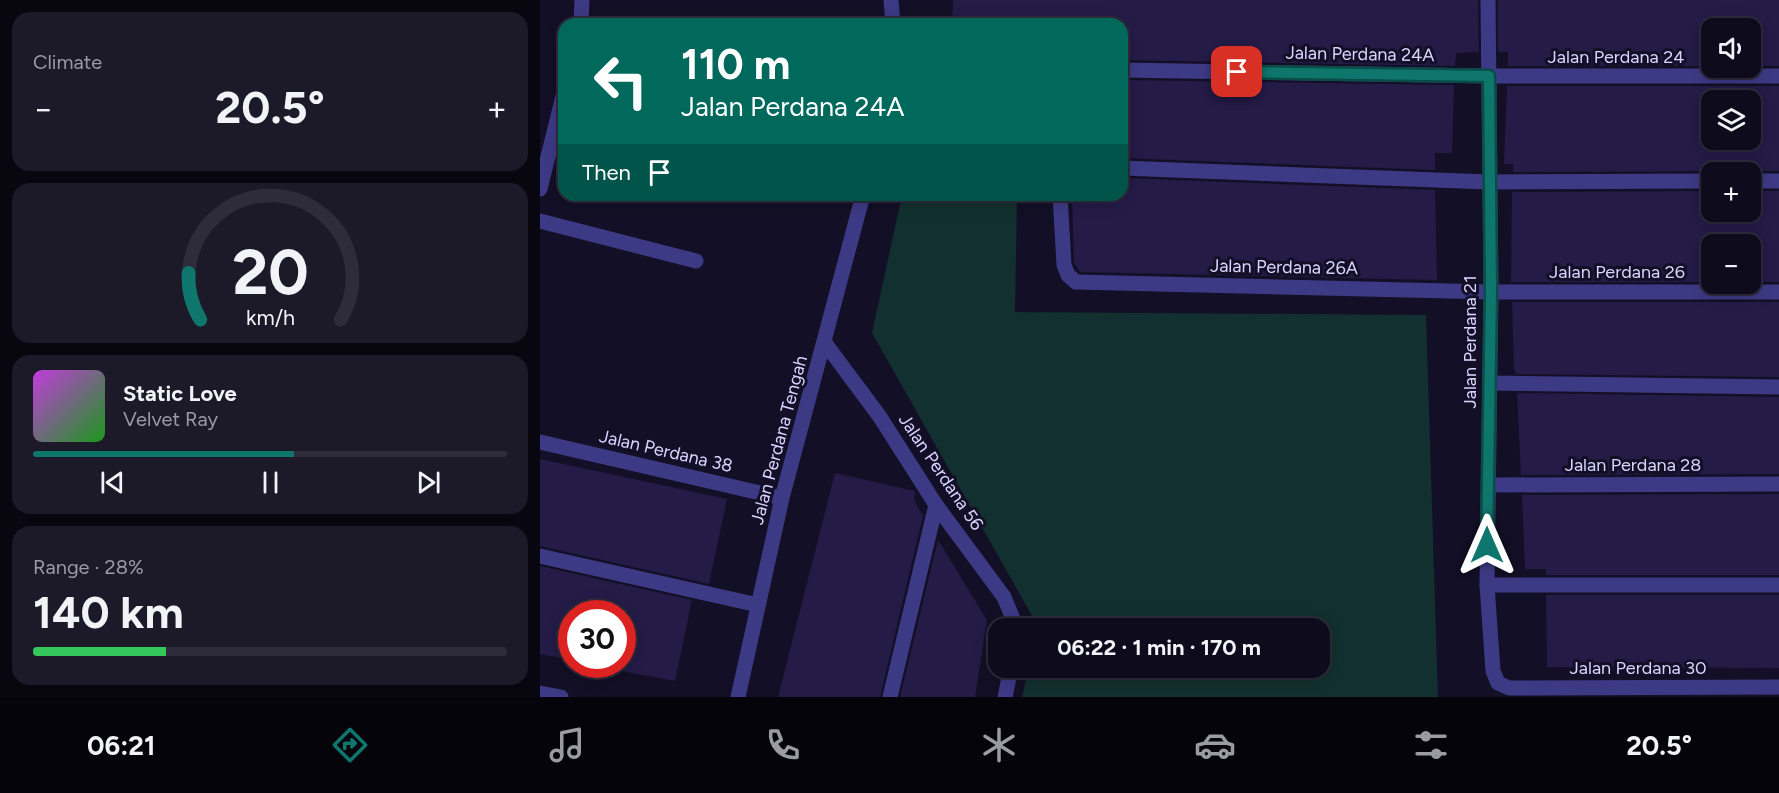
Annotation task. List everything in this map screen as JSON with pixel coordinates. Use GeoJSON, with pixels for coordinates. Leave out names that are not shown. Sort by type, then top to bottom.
{"type":"FeatureCollection","features":[{"type":"Feature","properties":{"kind":"street"},"geometry":{"type":"LineString","coordinates":[[581,18],[582,0]]}},
{"type":"Feature","properties":{"kind":"street"},"geometry":{"type":"LineString","coordinates":[[891,0],[892,18]]}},
{"type":"Feature","properties":{"kind":"street","name":"Jalan Perdana 21"},"geometry":{"type":"LineString","coordinates":[[1488,0],[1491,292],[1487,585],[1493,671],[1498,683]]}},
{"type":"Feature","properties":{"kind":"street","name":"Jalan Perdana 24A"},"geometry":{"type":"LineString","coordinates":[[1128,70],[1489,76]]}},
{"type":"Feature","properties":{"kind":"street","name":"Jalan Perdana 24"},"geometry":{"type":"LineString","coordinates":[[1489,76],[1779,76]]}},
{"type":"Feature","properties":{"kind":"street"},"geometry":{"type":"LineString","coordinates":[[540,189],[558,116]]}},
{"type":"Feature","properties":{"kind":"street"},"geometry":{"type":"LineString","coordinates":[[1128,168],[1490,182],[1701,181]]}},
{"type":"Feature","properties":{"kind":"street"},"geometry":{"type":"LineString","coordinates":[[1761,181],[1779,181]]}},
{"type":"Feature","properties":{"kind":"street","name":"Jalan Perdana Tengah"},"geometry":{"type":"LineString","coordinates":[[738,697],[782,498],[861,201]]}},
{"type":"Feature","properties":{"kind":"street","name":"Jalan Perdana 26A"},"geometry":{"type":"LineString","coordinates":[[1060,201],[1064,265],[1068,275],[1076,282],[1491,292]]}},
{"type":"Feature","properties":{"kind":"street"},"geometry":{"type":"LineString","coordinates":[[540,221],[696,261]]}},
{"type":"Feature","properties":{"kind":"street","name":"Jalan Perdana 26"},"geometry":{"type":"LineString","coordinates":[[1491,292],[1779,292]]}},
{"type":"Feature","properties":{"kind":"street","name":"Jalan Perdana 56"},"geometry":{"type":"LineString","coordinates":[[825,344],[880,417],[936,505],[1004,597],[1012,618]]}},
{"type":"Feature","properties":{"kind":"street"},"geometry":{"type":"LineString","coordinates":[[1490,383],[1779,387]]}},
{"type":"Feature","properties":{"kind":"street","name":"Jalan Perdana 38"},"geometry":{"type":"LineString","coordinates":[[540,441],[782,498]]}},
{"type":"Feature","properties":{"kind":"street","name":"Jalan Perdana 28"},"geometry":{"type":"LineString","coordinates":[[1488,485],[1779,484]]}},
{"type":"Feature","properties":{"kind":"street"},"geometry":{"type":"LineString","coordinates":[[890,697],[936,505]]}},
{"type":"Feature","properties":{"kind":"street"},"geometry":{"type":"LineString","coordinates":[[540,556],[758,605]]}},
{"type":"Feature","properties":{"kind":"street"},"geometry":{"type":"LineString","coordinates":[[1487,585],[1779,585]]}},
{"type":"Feature","properties":{"kind":"street"},"geometry":{"type":"LineString","coordinates":[[1005,697],[1009,678]]}},
{"type":"Feature","properties":{"kind":"street","name":"Jalan Perdana 30"},"geometry":{"type":"LineString","coordinates":[[1498,683],[1509,687],[1779,687]]}},
{"type":"Feature","properties":{"kind":"street"},"geometry":{"type":"LineString","coordinates":[[540,693],[561,697]]}},
{"type":"Feature","properties":{"kind":"green space"},"geometry":{"type":"Polygon","coordinates":[[[901,201],[1017,201],[1015,312],[1426,315],[1438,697],[1022,697],[1027,678],[1330,678],[1330,618],[1033,618],[872,333],[901,201]]]}},
{"type":"Feature","properties":{"kind":"building"},"geometry":{"type":"Polygon","coordinates":[[[953,0],[1478,0],[1479,52],[1456,53],[1455,66],[1128,60],[1128,18],[952,18],[953,0]]]}},
{"type":"Feature","properties":{"kind":"building"},"geometry":{"type":"Polygon","coordinates":[[[1498,0],[1779,0],[1779,66],[1761,66],[1761,18],[1701,18],[1701,66],[1508,66],[1508,52],[1498,52],[1498,0]]]}},
{"type":"Feature","properties":{"kind":"building"},"geometry":{"type":"Polygon","coordinates":[[[1128,80],[1454,85],[1452,153],[1435,153],[1435,170],[1128,158],[1128,80]]]}},
{"type":"Feature","properties":{"kind":"building"},"geometry":{"type":"Polygon","coordinates":[[[1507,86],[1779,86],[1779,171],[1761,171],[1761,162],[1701,162],[1701,171],[1513,172],[1513,164],[1504,164],[1507,86]]]}},
{"type":"Feature","properties":{"kind":"building"},"geometry":{"type":"Polygon","coordinates":[[[1128,178],[1435,190],[1437,280],[1080,272],[1074,263],[1072,201],[1128,201],[1128,178]]]}},
{"type":"Feature","properties":{"kind":"building"},"geometry":{"type":"Polygon","coordinates":[[[1701,191],[1701,222],[1761,222],[1761,191],[1779,191],[1779,282],[1761,282],[1761,234],[1701,234],[1701,282],[1511,282],[1512,192],[1701,191]]]}},
{"type":"Feature","properties":{"kind":"building"},"geometry":{"type":"Polygon","coordinates":[[[1512,302],[1779,302],[1779,377],[1517,374],[1514,370],[1512,302]]]}},
{"type":"Feature","properties":{"kind":"building"},"geometry":{"type":"Polygon","coordinates":[[[1517,393],[1779,397],[1779,474],[1521,475],[1517,393]]]}},
{"type":"Feature","properties":{"kind":"building"},"geometry":{"type":"Polygon","coordinates":[[[540,459],[727,499],[709,584],[540,546],[540,459]]]}},
{"type":"Feature","properties":{"kind":"building"},"geometry":{"type":"Polygon","coordinates":[[[835,473],[915,491],[914,500],[923,516],[880,697],[778,697],[835,473]]]}},
{"type":"Feature","properties":{"kind":"building"},"geometry":{"type":"Polygon","coordinates":[[[1779,494],[1779,575],[1546,575],[1546,569],[1525,569],[1522,495],[1779,494]]]}},
{"type":"Feature","properties":{"kind":"building"},"geometry":{"type":"Polygon","coordinates":[[[938,540],[987,620],[975,697],[900,697],[938,540]]]}},
{"type":"Feature","properties":{"kind":"building"},"geometry":{"type":"Polygon","coordinates":[[[540,566],[692,600],[675,681],[636,674],[636,600],[558,600],[558,657],[540,654],[540,566]]]}},
{"type":"Feature","properties":{"kind":"building"},"geometry":{"type":"Polygon","coordinates":[[[1546,595],[1779,595],[1779,668],[1547,667],[1546,595]]]}},
{"type":"Feature","properties":{"kind":"route"},"geometry":{"type":"LineString","coordinates":[[1237,72],[1489,76],[1491,292],[1487,545]]}}]}
